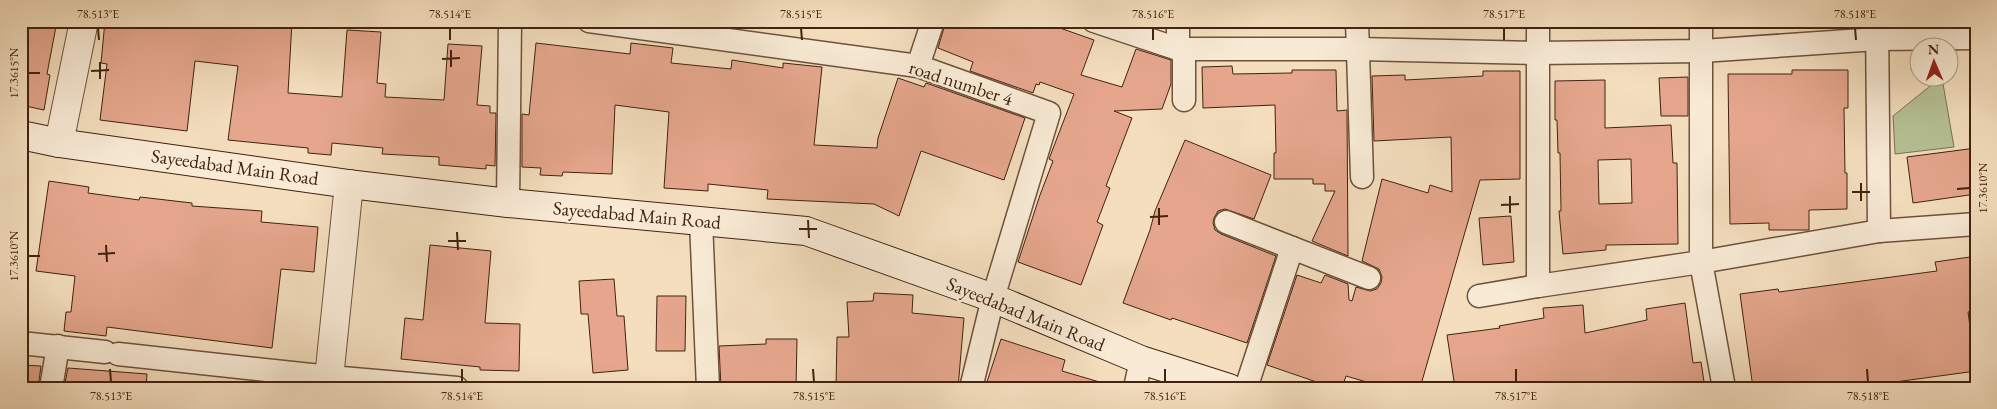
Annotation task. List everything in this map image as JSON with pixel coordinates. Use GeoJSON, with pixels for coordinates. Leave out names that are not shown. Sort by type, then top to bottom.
{"type":"FeatureCollection","features":[{"type":"Feature","properties":{"kind":"main road"},"geometry":{"type":"LineString","coordinates":[[59,143],[84,21]]}},
{"type":"Feature","properties":{"kind":"main road","name":"Sayeedabad Main Road"},"geometry":{"type":"LineString","coordinates":[[21,135],[59,143],[349,184],[508,203],[806,231],[993,298],[1141,360],[1229,388]]}},
{"type":"Feature","properties":{"kind":"main road"},"geometry":{"type":"LineString","coordinates":[[329,382],[349,184]]}},
{"type":"Feature","properties":{"kind":"street"},"geometry":{"type":"LineString","coordinates":[[508,203],[510,21]]}},
{"type":"Feature","properties":{"kind":"street","name":"road number 4"},"geometry":{"type":"LineString","coordinates":[[589,21],[918,66],[1049,113],[993,298],[971,388]]}},
{"type":"Feature","properties":{"kind":"street"},"geometry":{"type":"LineString","coordinates":[[918,66],[933,21]]}},
{"type":"Feature","properties":{"kind":"street"},"geometry":{"type":"LineString","coordinates":[[1094,21],[1181,49],[1537,53],[1702,51],[1877,30],[1976,38]]}},
{"type":"Feature","properties":{"kind":"street"},"geometry":{"type":"LineString","coordinates":[[1178,21],[1184,100]]}},
{"type":"Feature","properties":{"kind":"street"},"geometry":{"type":"LineString","coordinates":[[1357,21],[1362,177]]}},
{"type":"Feature","properties":{"kind":"street"},"geometry":{"type":"LineString","coordinates":[[1538,21],[1538,286]]}},
{"type":"Feature","properties":{"kind":"street"},"geometry":{"type":"LineString","coordinates":[[1701,21],[1701,262],[1724,388]]}},
{"type":"Feature","properties":{"kind":"street"},"geometry":{"type":"LineString","coordinates":[[1877,30],[1879,231]]}},
{"type":"Feature","properties":{"kind":"street"},"geometry":{"type":"LineString","coordinates":[[701,221],[708,388]]}},
{"type":"Feature","properties":{"kind":"street"},"geometry":{"type":"LineString","coordinates":[[1226,222],[1369,278]]}},
{"type":"Feature","properties":{"kind":"street"},"geometry":{"type":"LineString","coordinates":[[1479,296],[1701,262],[1879,231],[1976,224]]}},
{"type":"Feature","properties":{"kind":"street"},"geometry":{"type":"LineString","coordinates":[[1246,388],[1292,248]]}},
{"type":"Feature","properties":{"kind":"street"},"geometry":{"type":"LineString","coordinates":[[21,343],[58,346],[329,382],[457,388]]}},
{"type":"Feature","properties":{"kind":"street"},"geometry":{"type":"LineString","coordinates":[[51,388],[58,346]]}},
{"type":"Feature","properties":{"kind":"street"},"geometry":{"type":"LineString","coordinates":[[1135,388],[1141,360]]}},
{"type":"Feature","properties":{"kind":"green space"},"geometry":{"type":"Polygon","coordinates":[[[1928,88],[1944,88],[1954,147],[1895,154],[1893,116],[1928,88]]]}},
{"type":"Feature","properties":{"kind":"building"},"geometry":{"type":"Polygon","coordinates":[[[21,21],[57,21],[47,74],[50,75],[44,110],[21,105],[21,21]]]}},
{"type":"Feature","properties":{"kind":"building"},"geometry":{"type":"Polygon","coordinates":[[[105,21],[292,21],[288,93],[342,97],[347,30],[381,32],[377,83],[386,84],[385,97],[444,100],[448,44],[482,46],[477,105],[490,106],[490,113],[496,113],[495,166],[486,165],[486,169],[439,165],[439,157],[382,154],[383,148],[332,143],[331,155],[308,153],[308,148],[228,140],[238,66],[195,61],[187,131],[100,120],[107,64],[101,63],[105,21]]]}},
{"type":"Feature","properties":{"kind":"building"},"geometry":{"type":"Polygon","coordinates":[[[946,21],[1063,21],[1060,28],[1094,40],[1081,75],[1122,87],[1136,49],[1171,60],[1171,84],[1162,109],[1114,111],[1132,118],[1106,186],[1110,188],[1097,222],[1103,225],[1081,285],[1018,262],[1053,161],[1049,159],[1074,94],[1040,82],[1039,85],[1036,84],[1033,93],[970,71],[973,62],[938,48],[946,21]]]}},
{"type":"Feature","properties":{"kind":"building"},"geometry":{"type":"Polygon","coordinates":[[[536,43],[630,54],[631,43],[673,48],[671,63],[731,69],[732,60],[783,68],[783,63],[822,67],[814,145],[877,148],[878,138],[898,78],[924,87],[926,83],[1025,118],[1004,180],[921,151],[899,216],[874,204],[767,199],[768,190],[708,184],[708,191],[664,188],[669,112],[615,105],[612,174],[563,172],[562,176],[540,175],[541,168],[522,167],[522,114],[529,115],[536,43]]]}},
{"type":"Feature","properties":{"kind":"building"},"geometry":{"type":"Polygon","coordinates":[[[1232,66],[1233,74],[1292,73],[1292,70],[1336,70],[1337,111],[1347,110],[1348,256],[1312,241],[1335,191],[1325,191],[1325,184],[1313,184],[1313,179],[1274,179],[1274,153],[1276,153],[1275,105],[1203,108],[1202,67],[1232,66]]]}},
{"type":"Feature","properties":{"kind":"building"},"geometry":{"type":"Polygon","coordinates":[[[1792,70],[1848,70],[1848,108],[1844,108],[1847,209],[1809,210],[1809,230],[1769,230],[1769,223],[1730,224],[1728,74],[1792,74],[1792,70]]]}},
{"type":"Feature","properties":{"kind":"building"},"geometry":{"type":"Polygon","coordinates":[[[1483,71],[1520,71],[1520,179],[1480,180],[1420,388],[1387,388],[1346,376],[1342,388],[1334,388],[1267,365],[1297,275],[1321,283],[1325,275],[1348,284],[1349,300],[1352,301],[1356,287],[1370,291],[1377,289],[1381,283],[1382,277],[1379,269],[1362,261],[1382,179],[1428,193],[1430,185],[1452,192],[1451,137],[1374,141],[1372,76],[1405,75],[1405,80],[1483,76],[1483,71]]]}},
{"type":"Feature","properties":{"kind":"building"},"geometry":{"type":"Polygon","coordinates":[[[1688,77],[1688,116],[1661,116],[1659,78],[1688,77]]]}},
{"type":"Feature","properties":{"kind":"building"},"geometry":{"type":"Polygon","coordinates":[[[1605,80],[1605,128],[1671,125],[1673,163],[1677,163],[1678,244],[1606,245],[1606,250],[1563,254],[1559,211],[1561,211],[1560,153],[1558,153],[1557,120],[1555,120],[1555,81],[1605,80]],[[1631,159],[1598,160],[1599,204],[1632,203],[1631,159]]]}},
{"type":"Feature","properties":{"kind":"building"},"geometry":{"type":"Polygon","coordinates":[[[1185,140],[1271,175],[1254,219],[1225,209],[1218,211],[1213,223],[1215,230],[1221,234],[1276,256],[1247,343],[1123,303],[1150,230],[1155,211],[1185,140]]]}},
{"type":"Feature","properties":{"kind":"building"},"geometry":{"type":"Polygon","coordinates":[[[1976,148],[1976,194],[1913,203],[1907,157],[1976,148]]]}},
{"type":"Feature","properties":{"kind":"building"},"geometry":{"type":"Polygon","coordinates":[[[49,181],[89,187],[88,193],[139,200],[140,197],[192,203],[192,206],[262,211],[261,222],[318,227],[314,272],[281,269],[272,348],[107,327],[106,336],[64,331],[66,312],[71,312],[75,276],[36,271],[49,181]]]}},
{"type":"Feature","properties":{"kind":"building"},"geometry":{"type":"Polygon","coordinates":[[[1511,216],[1514,262],[1483,265],[1479,218],[1511,216]]]}},
{"type":"Feature","properties":{"kind":"building"},"geometry":{"type":"Polygon","coordinates":[[[430,245],[491,251],[485,323],[520,324],[519,371],[480,370],[480,367],[401,359],[405,318],[423,320],[430,245]]]}},
{"type":"Feature","properties":{"kind":"building"},"geometry":{"type":"Polygon","coordinates":[[[1970,257],[1976,311],[1968,312],[1976,371],[1851,388],[1753,388],[1740,294],[1778,289],[1779,292],[1937,271],[1935,262],[1970,257]]]}},
{"type":"Feature","properties":{"kind":"building"},"geometry":{"type":"Polygon","coordinates":[[[614,279],[617,316],[624,316],[628,370],[593,373],[588,314],[581,314],[579,281],[614,279]]]}},
{"type":"Feature","properties":{"kind":"building"},"geometry":{"type":"Polygon","coordinates":[[[874,293],[913,295],[912,313],[964,318],[958,388],[836,388],[837,337],[849,337],[847,302],[873,301],[874,293]]]}},
{"type":"Feature","properties":{"kind":"building"},"geometry":{"type":"Polygon","coordinates":[[[657,296],[686,296],[685,351],[656,351],[657,296]]]}},
{"type":"Feature","properties":{"kind":"building"},"geometry":{"type":"Polygon","coordinates":[[[1685,303],[1693,363],[1701,362],[1705,388],[1455,388],[1447,335],[1500,328],[1499,326],[1544,318],[1543,308],[1583,305],[1585,333],[1647,320],[1646,309],[1685,303]]]}},
{"type":"Feature","properties":{"kind":"building"},"geometry":{"type":"Polygon","coordinates":[[[766,339],[797,339],[796,388],[721,388],[719,346],[766,344],[766,339]]]}},
{"type":"Feature","properties":{"kind":"building"},"geometry":{"type":"Polygon","coordinates":[[[1001,339],[1065,360],[1062,371],[1103,383],[1102,388],[985,388],[1001,339]]]}},
{"type":"Feature","properties":{"kind":"building"},"geometry":{"type":"Polygon","coordinates":[[[21,365],[41,366],[38,388],[21,388],[21,365]]]}},
{"type":"Feature","properties":{"kind":"building"},"geometry":{"type":"Polygon","coordinates":[[[68,368],[147,374],[146,388],[64,388],[68,368]]]}}]}
